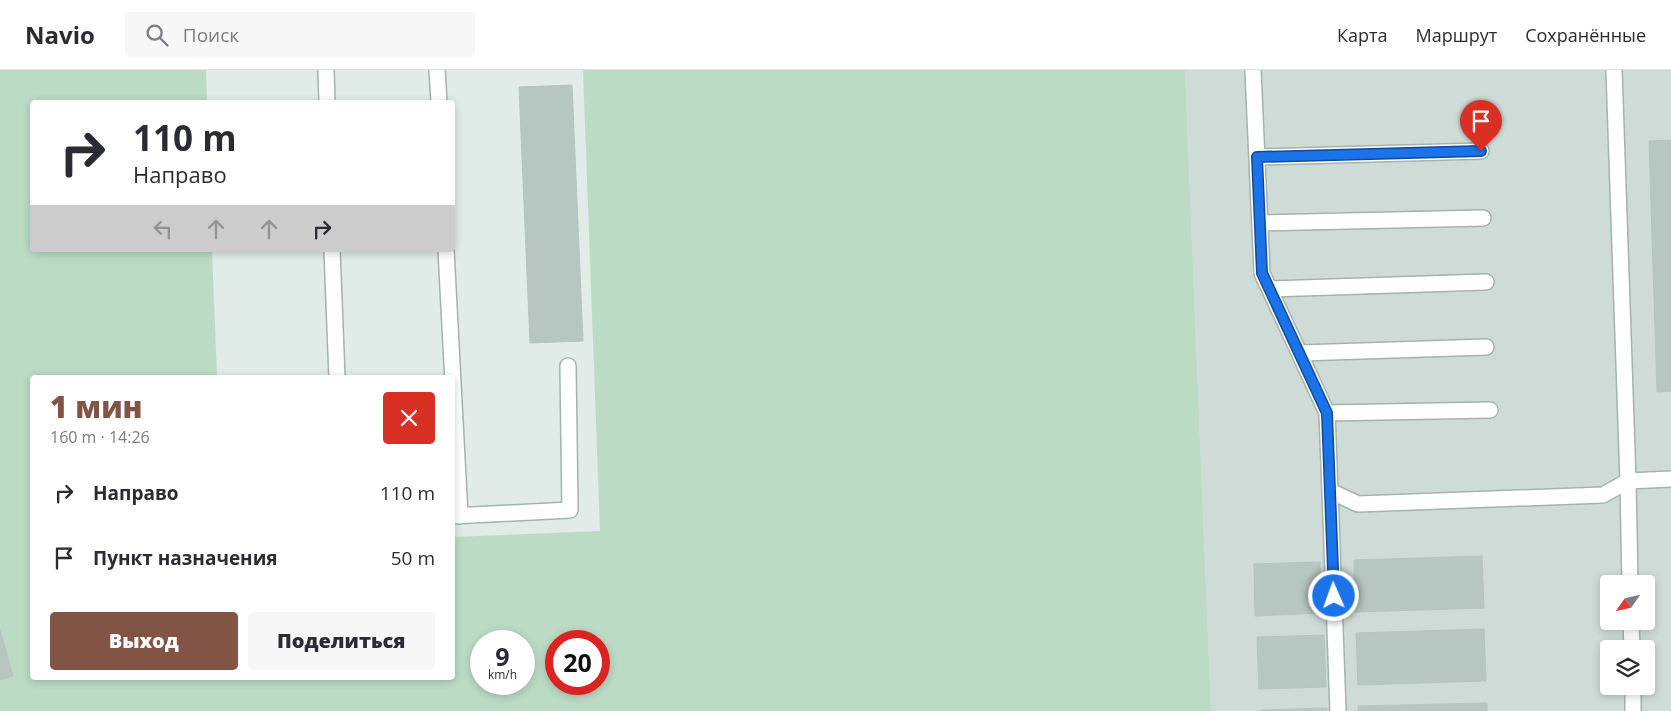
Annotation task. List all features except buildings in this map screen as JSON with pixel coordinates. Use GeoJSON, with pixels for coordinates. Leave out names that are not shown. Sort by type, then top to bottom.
{"type":"FeatureCollection","features":[{"type":"Feature","properties":{"kind":"lane"},"geometry":{"type":"LineString","coordinates":[[326,70],[327,100]]}},
{"type":"Feature","properties":{"kind":"lane"},"geometry":{"type":"LineString","coordinates":[[437,70],[439,100]]}},
{"type":"Feature","properties":{"kind":"lane"},"geometry":{"type":"LineString","coordinates":[[1253,70],[1262,273],[1327,413],[1338,711]]}},
{"type":"Feature","properties":{"kind":"lane"},"geometry":{"type":"LineString","coordinates":[[1614,70],[1630,575]]}},
{"type":"Feature","properties":{"kind":"lane"},"geometry":{"type":"LineString","coordinates":[[1257,157],[1481,151]]}},
{"type":"Feature","properties":{"kind":"lane"},"geometry":{"type":"LineString","coordinates":[[1260,223],[1483,218]]}},
{"type":"Feature","properties":{"kind":"lane"},"geometry":{"type":"LineString","coordinates":[[332,252],[337,375]]}},
{"type":"Feature","properties":{"kind":"lane"},"geometry":{"type":"LineString","coordinates":[[446,252],[451,375]]}},
{"type":"Feature","properties":{"kind":"lane"},"geometry":{"type":"LineString","coordinates":[[1270,289],[1486,282]]}},
{"type":"Feature","properties":{"kind":"lane"},"geometry":{"type":"LineString","coordinates":[[1300,354],[1486,347]]}},
{"type":"Feature","properties":{"kind":"lane"},"geometry":{"type":"LineString","coordinates":[[455,489],[456,516],[570,510],[568,366]]}},
{"type":"Feature","properties":{"kind":"lane"},"geometry":{"type":"LineString","coordinates":[[1327,413],[1490,410]]}},
{"type":"Feature","properties":{"kind":"lane"},"geometry":{"type":"LineString","coordinates":[[1330,491],[1358,504],[1603,495],[1628,480],[1671,479]]}},
{"type":"Feature","properties":{"kind":"lane"},"geometry":{"type":"LineString","coordinates":[[1633,695],[1634,711]]}},
{"type":"Feature","properties":{"kind":"shaded area"},"geometry":{"type":"Polygon","coordinates":[[[1185,70],[1671,70],[1671,711],[1211,711],[1185,70]]]}},
{"type":"Feature","properties":{"kind":"green space"},"geometry":{"type":"Polygon","coordinates":[[[0,70],[206,70],[207,100],[30,100],[30,252],[212,252],[217,375],[30,375],[30,680],[455,680],[455,537],[600,531],[583,70],[1185,70],[1211,711],[0,711],[0,70]]]}},
{"type":"Feature","properties":{"kind":"route"},"geometry":{"type":"LineString","coordinates":[[1334,596],[1327,413],[1262,273],[1257,157],[1481,151]]}}]}
